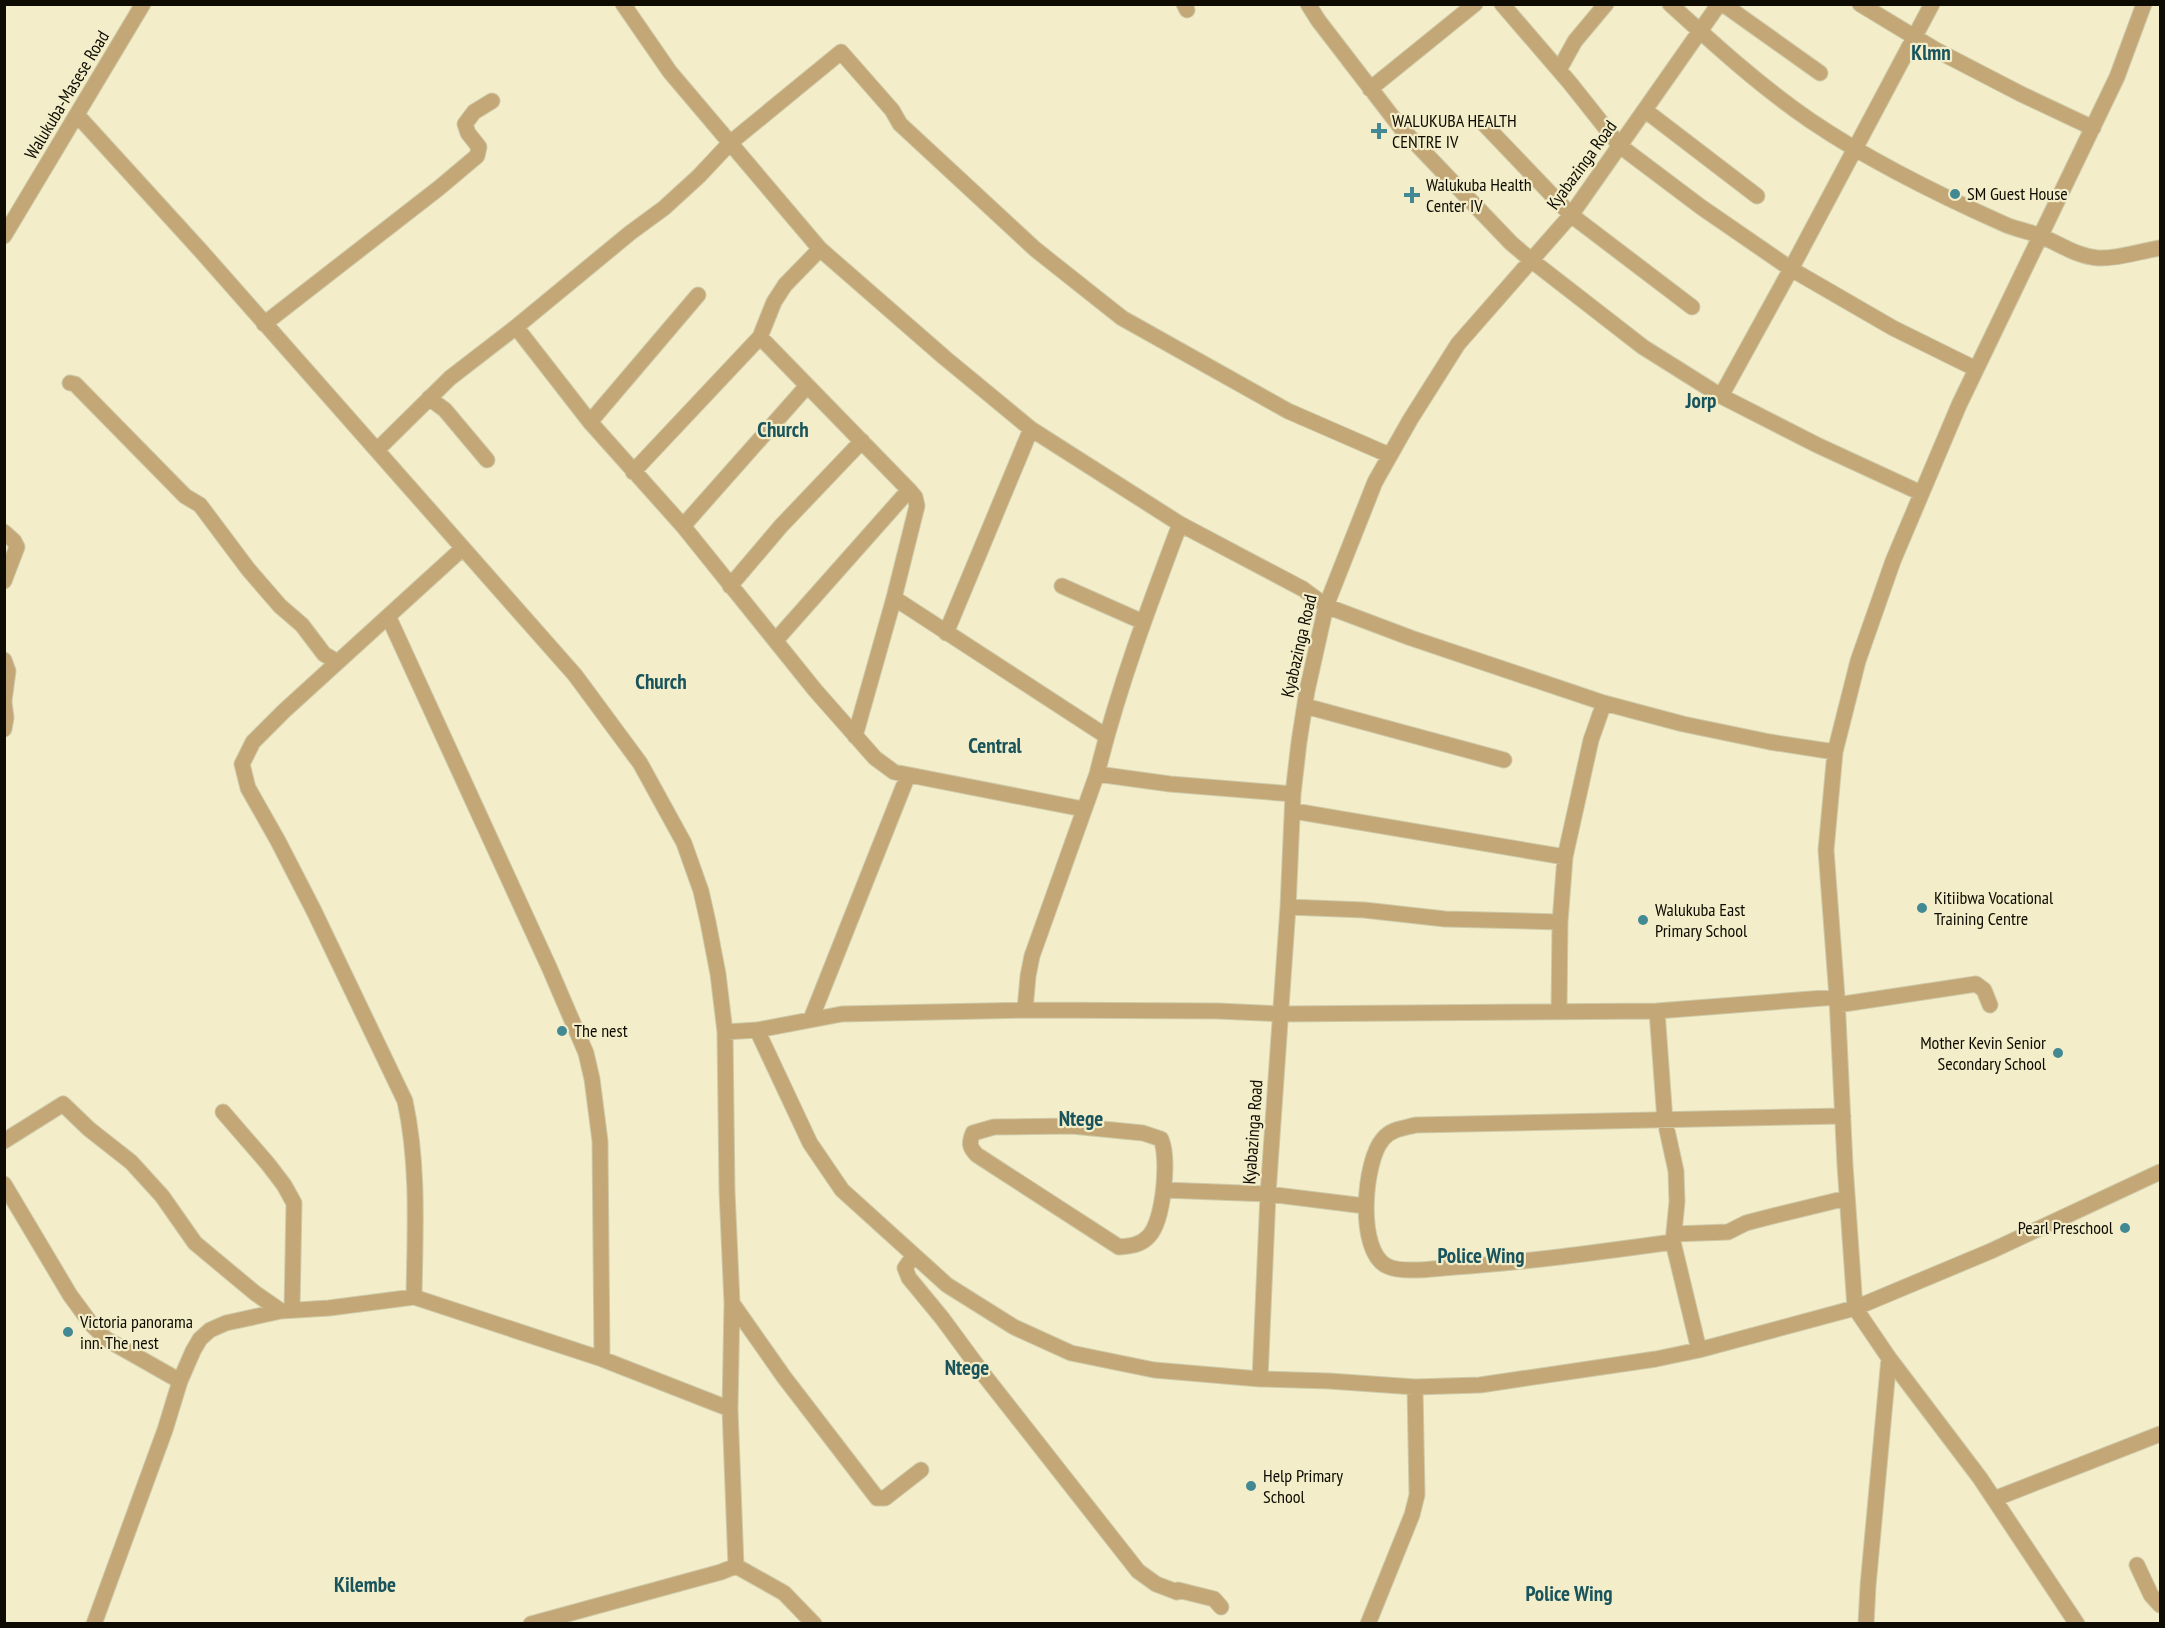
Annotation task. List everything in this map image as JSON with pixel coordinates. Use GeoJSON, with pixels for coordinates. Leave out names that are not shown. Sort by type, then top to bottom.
{"type":"FeatureCollection","features":[{"type":"Feature","properties":{"kind":"street","name":"Walukuba-Masese Road"},"geometry":{"type":"LineString","coordinates":[[4,236],[78,116],[143,4]]}},
{"type":"Feature","properties":{"kind":"street"},"geometry":{"type":"LineString","coordinates":[[624,4],[670,72],[820,249],[1031,429],[1180,524],[1303,589],[1326,606],[1411,638],[1604,703],[1727,733],[1835,752]]}},
{"type":"Feature","properties":{"kind":"street"},"geometry":{"type":"LineString","coordinates":[[1308,4],[1401,128],[1511,243],[1531,260],[1643,346],[1721,396],[1816,445],[1921,493]]}},
{"type":"Feature","properties":{"kind":"street"},"geometry":{"type":"LineString","coordinates":[[1370,89],[1475,4]]}},
{"type":"Feature","properties":{"kind":"street"},"geometry":{"type":"LineString","coordinates":[[1502,4],[1620,146],[1701,207],[1791,269],[1893,327],[1976,369]]}},
{"type":"Feature","properties":{"kind":"street"},"geometry":{"type":"LineString","coordinates":[[1558,70],[1575,41],[1606,4]]}},
{"type":"Feature","properties":{"kind":"street"},"geometry":{"type":"LineString","coordinates":[[1670,4],[1762,84],[1811,121],[1923,184],[2006,225],[2040,236],[2073,253],[2098,258],[2160,248]]}},
{"type":"Feature","properties":{"kind":"street"},"geometry":{"type":"LineString","coordinates":[[1721,4],[1820,73]]}},
{"type":"Feature","properties":{"kind":"street","name":"Kyabazinga Road"},"geometry":{"type":"LineString","coordinates":[[1260,1379],[1268,1194],[1294,811],[1293,794],[1305,706],[1326,606],[1375,482],[1389,455],[1458,344],[1571,215],[1721,4]]}},
{"type":"Feature","properties":{"kind":"street"},"geometry":{"type":"LineString","coordinates":[[1860,4],[1914,38],[2021,94],[2093,128]]}},
{"type":"Feature","properties":{"kind":"street"},"geometry":{"type":"LineString","coordinates":[[1721,396],[1932,4]]}},
{"type":"Feature","properties":{"kind":"street"},"geometry":{"type":"LineString","coordinates":[[2077,1623],[1994,1499],[1889,1358],[1855,1308],[1826,850],[1835,752],[1857,661],[1893,561],[1976,369],[2117,77],[2144,4]]}},
{"type":"Feature","properties":{"kind":"street"},"geometry":{"type":"LineString","coordinates":[[376,450],[450,378],[664,208],[730,143],[841,52],[892,110],[900,124],[1035,249],[1122,318],[1288,411],[1389,455]]}},
{"type":"Feature","properties":{"kind":"street"},"geometry":{"type":"LineString","coordinates":[[264,324],[477,156],[479,147],[468,133],[465,124],[474,112],[492,101]]}},
{"type":"Feature","properties":{"kind":"street"},"geometry":{"type":"LineString","coordinates":[[1646,111],[1757,196]]}},
{"type":"Feature","properties":{"kind":"street"},"geometry":{"type":"LineString","coordinates":[[78,116],[201,251],[575,675],[640,763],[684,843],[701,891],[718,974],[725,1032],[727,1191],[732,1303],[730,1409],[736,1566]]}},
{"type":"Feature","properties":{"kind":"street"},"geometry":{"type":"LineString","coordinates":[[1484,124],[1571,215],[1692,307]]}},
{"type":"Feature","properties":{"kind":"street"},"geometry":{"type":"LineString","coordinates":[[633,472],[760,337],[774,302],[785,285],[820,249]]}},
{"type":"Feature","properties":{"kind":"street"},"geometry":{"type":"LineString","coordinates":[[590,422],[698,295]]}},
{"type":"Feature","properties":{"kind":"street"},"geometry":{"type":"LineString","coordinates":[[516,327],[590,422],[682,526],[855,736],[885,767],[908,775],[1083,809]]}},
{"type":"Feature","properties":{"kind":"street"},"geometry":{"type":"LineString","coordinates":[[760,337],[915,497],[917,506],[894,598],[855,736]]}},
{"type":"Feature","properties":{"kind":"street"},"geometry":{"type":"LineString","coordinates":[[70,383],[75,384],[185,496],[200,505],[248,569],[280,606],[302,625],[324,654],[337,662]]}},
{"type":"Feature","properties":{"kind":"street"},"geometry":{"type":"LineString","coordinates":[[682,526],[807,386]]}},
{"type":"Feature","properties":{"kind":"street"},"geometry":{"type":"LineString","coordinates":[[429,398],[446,410],[487,460]]}},
{"type":"Feature","properties":{"kind":"street"},"geometry":{"type":"LineString","coordinates":[[946,633],[1031,429]]}},
{"type":"Feature","properties":{"kind":"street"},"geometry":{"type":"LineString","coordinates":[[730,586],[781,526],[862,441]]}},
{"type":"Feature","properties":{"kind":"street"},"geometry":{"type":"LineString","coordinates":[[776,640],[909,490]]}},
{"type":"Feature","properties":{"kind":"street"},"geometry":{"type":"LineString","coordinates":[[1024,1010],[1032,956],[1096,774],[1143,622],[1180,524]]}},
{"type":"Feature","properties":{"kind":"street"},"geometry":{"type":"LineString","coordinates":[[4,531],[14,541],[16,547],[15,556],[4,581]]}},
{"type":"Feature","properties":{"kind":"street"},"geometry":{"type":"LineString","coordinates":[[414,1298],[415,1171],[405,1101],[314,911],[278,840],[248,788],[242,764],[253,742],[337,662],[464,549]]}},
{"type":"Feature","properties":{"kind":"street"},"geometry":{"type":"LineString","coordinates":[[1062,586],[1143,622]]}},
{"type":"Feature","properties":{"kind":"street"},"geometry":{"type":"LineString","coordinates":[[894,598],[1106,736]]}},
{"type":"Feature","properties":{"kind":"street"},"geometry":{"type":"LineString","coordinates":[[389,618],[544,957],[585,1053],[592,1078],[600,1141],[602,1359]]}},
{"type":"Feature","properties":{"kind":"street"},"geometry":{"type":"LineString","coordinates":[[4,660],[8,671],[4,702],[6,718],[4,729]]}},
{"type":"Feature","properties":{"kind":"street"},"geometry":{"type":"LineString","coordinates":[[1559,1012],[1560,922],[1565,857],[1591,740],[1604,703]]}},
{"type":"Feature","properties":{"kind":"street"},"geometry":{"type":"LineString","coordinates":[[1305,706],[1504,760]]}},
{"type":"Feature","properties":{"kind":"street"},"geometry":{"type":"LineString","coordinates":[[1096,774],[1170,784],[1293,794]]}},
{"type":"Feature","properties":{"kind":"street"},"geometry":{"type":"LineString","coordinates":[[812,1019],[908,775]]}},
{"type":"Feature","properties":{"kind":"street"},"geometry":{"type":"LineString","coordinates":[[1294,811],[1565,857]]}},
{"type":"Feature","properties":{"kind":"street"},"geometry":{"type":"LineString","coordinates":[[1288,907],[1364,910],[1445,919],[1560,922]]}},
{"type":"Feature","properties":{"kind":"street"},"geometry":{"type":"LineString","coordinates":[[725,1032],[757,1030],[842,1014],[1024,1010],[1218,1011],[1281,1014],[1657,1011],[1837,1001],[1976,984],[1984,990],[1990,1005]]}},
{"type":"Feature","properties":{"kind":"street"},"geometry":{"type":"LineString","coordinates":[[1657,1011],[1665,1121],[1676,1171],[1677,1202],[1674,1238],[1699,1350]]}},
{"type":"Feature","properties":{"kind":"street"},"geometry":{"type":"LineString","coordinates":[[757,1030],[810,1143],[842,1190],[947,1285],[1014,1327],[1071,1353],[1154,1370],[1260,1379],[1415,1387],[1480,1385],[1656,1359],[1699,1350],[1855,1308],[2044,1228],[2160,1172]]}},
{"type":"Feature","properties":{"kind":"street"},"geometry":{"type":"LineString","coordinates":[[4,1141],[63,1104],[89,1129],[131,1162],[162,1196],[195,1243],[255,1293],[286,1311]]}},
{"type":"Feature","properties":{"kind":"street"},"geometry":{"type":"LineString","coordinates":[[223,1112],[268,1164],[294,1203],[286,1311]]}},
{"type":"Feature","properties":{"kind":"street"},"geometry":{"type":"LineString","coordinates":[[1843,1116],[1416,1125],[1397,1129],[1384,1137],[1377,1146],[1373,1156],[1365,1206],[1370,1244],[1378,1258],[1387,1266],[1402,1269],[1514,1263],[1674,1238],[1728,1232],[1765,1218],[1847,1198]]}},
{"type":"Feature","properties":{"kind":"street"},"geometry":{"type":"LineString","coordinates":[[1072,1126],[1154,1135],[1161,1138],[1162,1142],[1164,1190],[1156,1227],[1150,1235],[1142,1243],[1119,1247],[977,1155],[971,1150],[969,1142],[973,1133],[994,1127],[1072,1126]]}},
{"type":"Feature","properties":{"kind":"street"},"geometry":{"type":"LineString","coordinates":[[4,1184],[70,1295],[92,1325],[106,1339],[180,1381]]}},
{"type":"Feature","properties":{"kind":"street"},"geometry":{"type":"LineString","coordinates":[[1164,1190],[1268,1194],[1365,1206]]}},
{"type":"Feature","properties":{"kind":"street"},"geometry":{"type":"LineString","coordinates":[[914,1255],[906,1268],[909,1278],[1138,1571],[1156,1584],[1177,1592],[1178,1590],[1214,1599],[1221,1607]]}},
{"type":"Feature","properties":{"kind":"street"},"geometry":{"type":"LineString","coordinates":[[94,1623],[161,1442],[180,1381],[200,1339],[210,1330],[226,1323],[286,1311],[414,1298],[602,1359],[730,1409]]}},
{"type":"Feature","properties":{"kind":"street"},"geometry":{"type":"LineString","coordinates":[[732,1303],[784,1377],[878,1498],[885,1498],[921,1470]]}},
{"type":"Feature","properties":{"kind":"street"},"geometry":{"type":"LineString","coordinates":[[1866,1623],[1889,1358]]}},
{"type":"Feature","properties":{"kind":"street"},"geometry":{"type":"LineString","coordinates":[[1368,1623],[1412,1515],[1417,1495],[1415,1387]]}},
{"type":"Feature","properties":{"kind":"street"},"geometry":{"type":"LineString","coordinates":[[1994,1499],[2160,1434]]}},
{"type":"Feature","properties":{"kind":"street"},"geometry":{"type":"LineString","coordinates":[[2137,1565],[2151,1595],[2160,1605]]}},
{"type":"Feature","properties":{"kind":"street"},"geometry":{"type":"LineString","coordinates":[[531,1623],[736,1566]]}},
{"type":"Feature","properties":{"kind":"street"},"geometry":{"type":"LineString","coordinates":[[736,1566],[784,1593],[814,1623]]}},
{"type":"Feature","properties":{"kind":"place","name":"WALUKUBA HEALTH CENTRE IV"},"geometry":{"type":"Point","coordinates":[1379,131]}},
{"type":"Feature","properties":{"kind":"place","name":"SM Guest House"},"geometry":{"type":"Point","coordinates":[1955,194]}},
{"type":"Feature","properties":{"kind":"place","name":"Walukuba Health Center IV"},"geometry":{"type":"Point","coordinates":[1412,195]}},
{"type":"Feature","properties":{"kind":"place","name":"Kitiibwa Vocational Training Centre"},"geometry":{"type":"Point","coordinates":[1922,908]}},
{"type":"Feature","properties":{"kind":"place","name":"Walukuba East Primary School"},"geometry":{"type":"Point","coordinates":[1643,920]}},
{"type":"Feature","properties":{"kind":"place","name":"The nest"},"geometry":{"type":"Point","coordinates":[562,1031]}},
{"type":"Feature","properties":{"kind":"place","name":"Mother Kevin Senior Secondary School"},"geometry":{"type":"Point","coordinates":[2058,1053]}},
{"type":"Feature","properties":{"kind":"place","name":"Pearl Preschool"},"geometry":{"type":"Point","coordinates":[2125,1228]}},
{"type":"Feature","properties":{"kind":"place","name":"Victoria panorama inn. The nest"},"geometry":{"type":"Point","coordinates":[68,1332]}},
{"type":"Feature","properties":{"kind":"place","name":"Help Primary School"},"geometry":{"type":"Point","coordinates":[1251,1486]}},
{"type":"Feature","properties":{"kind":"district","name":"Klmn"},"geometry":{"type":"Point","coordinates":[1931,53]}},
{"type":"Feature","properties":{"kind":"district","name":"Jorp"},"geometry":{"type":"Point","coordinates":[1701,401]}},
{"type":"Feature","properties":{"kind":"district","name":"Church"},"geometry":{"type":"Point","coordinates":[783,430]}},
{"type":"Feature","properties":{"kind":"district","name":"Church"},"geometry":{"type":"Point","coordinates":[661,682]}},
{"type":"Feature","properties":{"kind":"district","name":"Central"},"geometry":{"type":"Point","coordinates":[995,746]}},
{"type":"Feature","properties":{"kind":"district","name":"Ntege"},"geometry":{"type":"Point","coordinates":[1081,1119]}},
{"type":"Feature","properties":{"kind":"district","name":"Police Wing"},"geometry":{"type":"Point","coordinates":[1481,1256]}},
{"type":"Feature","properties":{"kind":"district","name":"Ntege"},"geometry":{"type":"Point","coordinates":[967,1368]}},
{"type":"Feature","properties":{"kind":"district","name":"Kilembe"},"geometry":{"type":"Point","coordinates":[365,1585]}},
{"type":"Feature","properties":{"kind":"district","name":"Police Wing"},"geometry":{"type":"Point","coordinates":[1569,1594]}}]}
